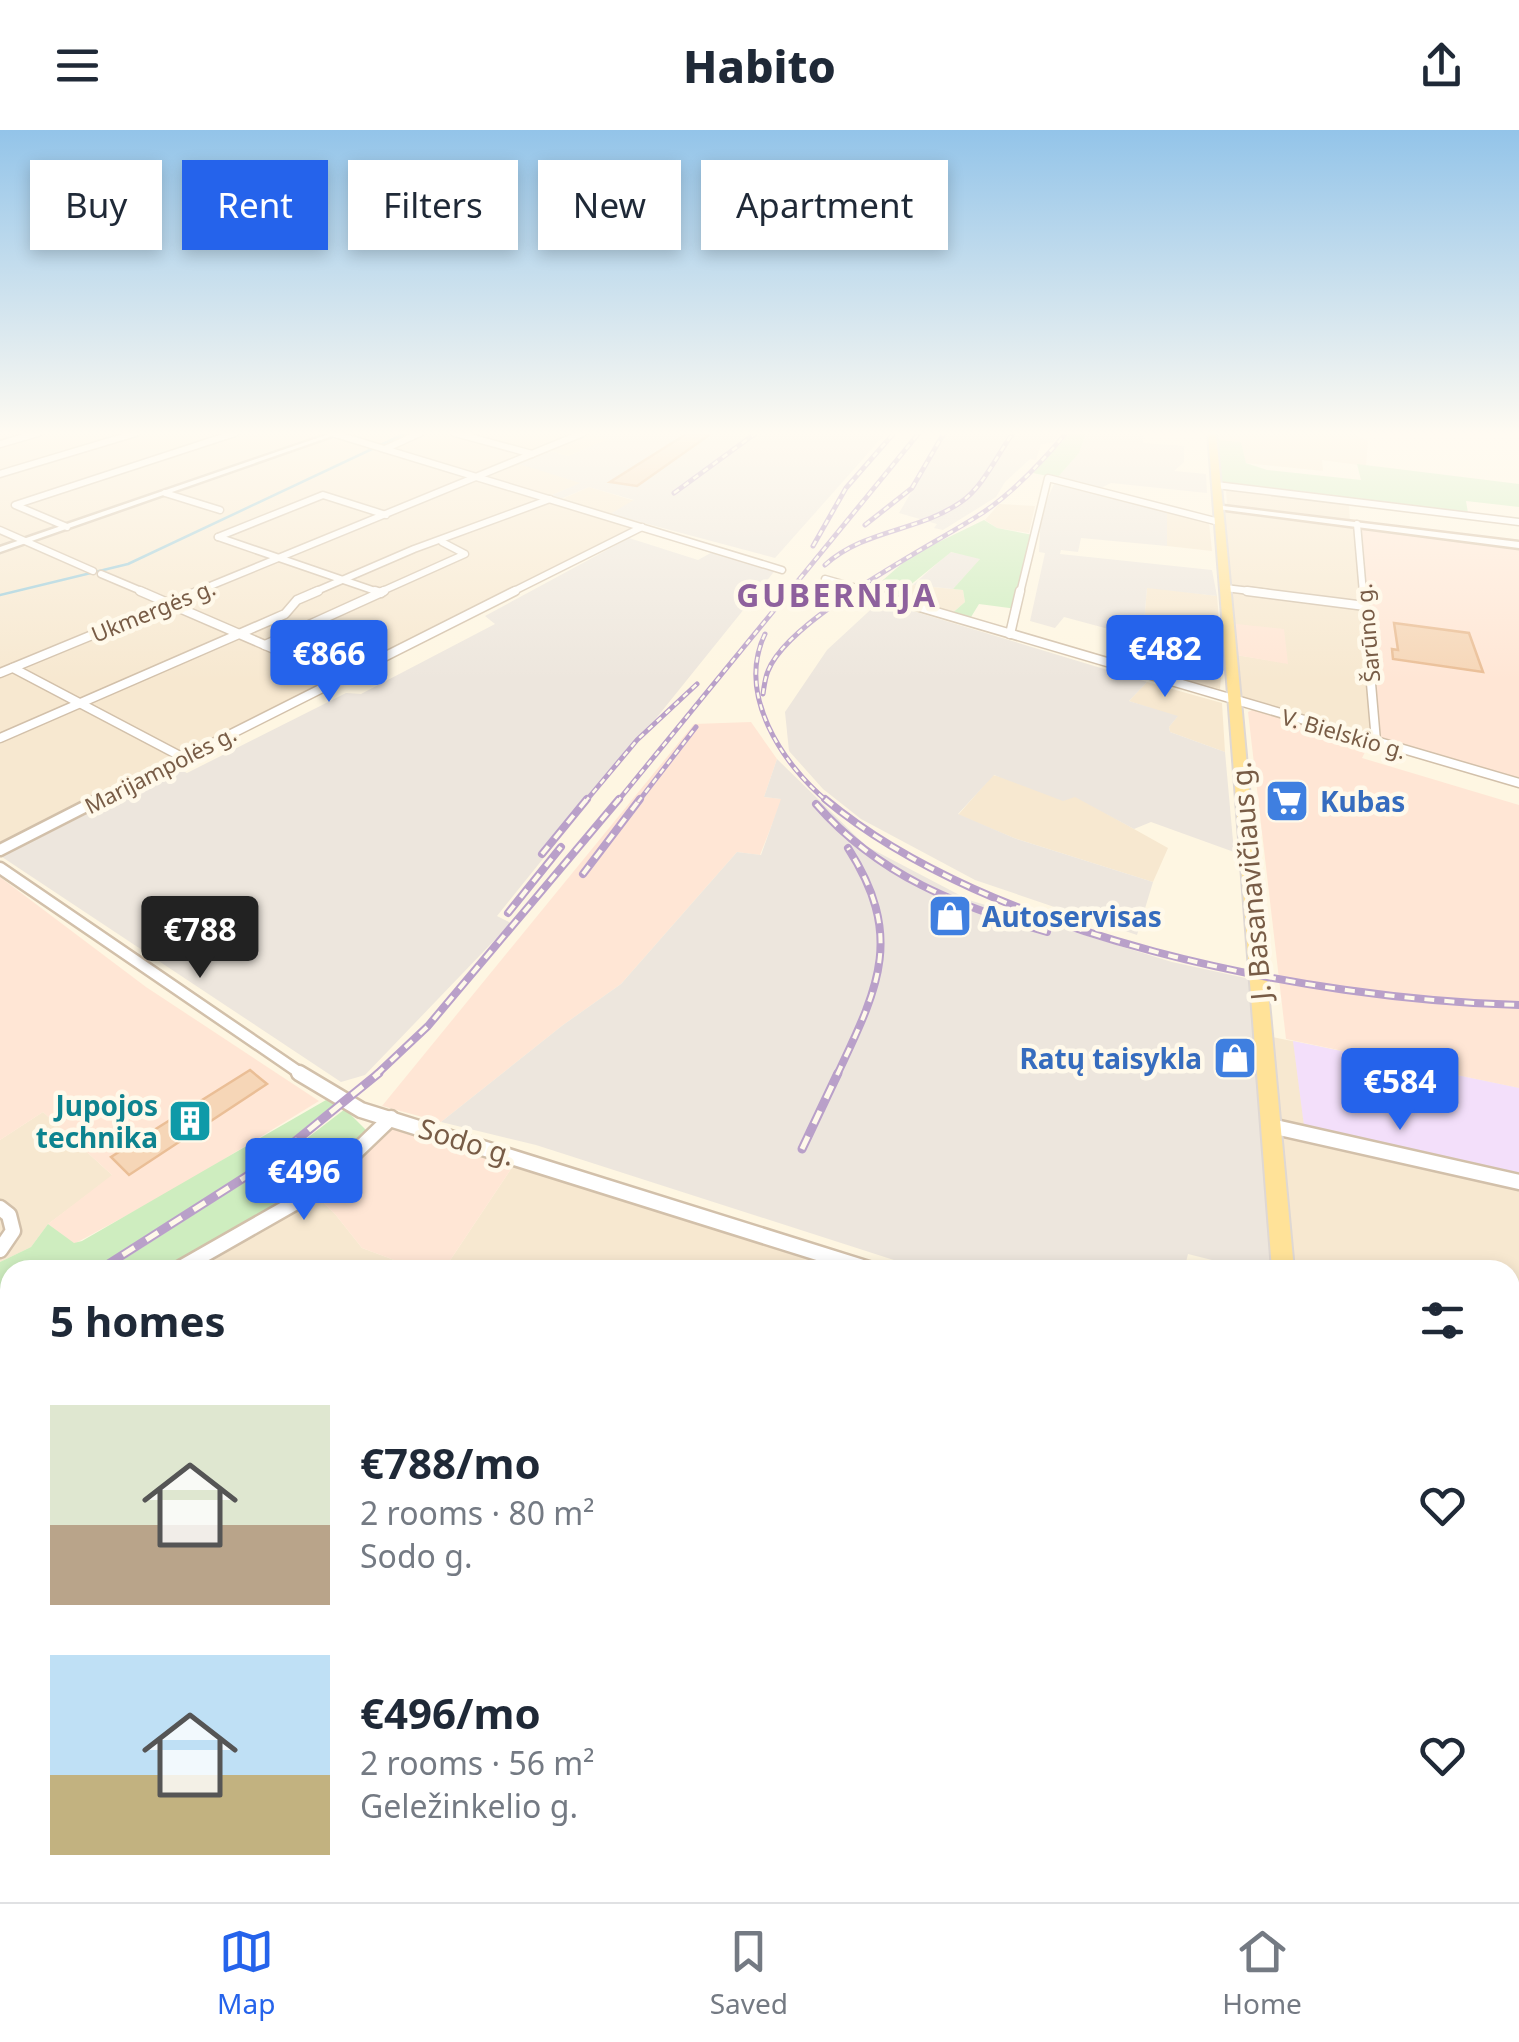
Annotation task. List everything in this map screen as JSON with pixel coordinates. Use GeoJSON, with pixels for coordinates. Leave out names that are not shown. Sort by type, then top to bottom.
{"type":"FeatureCollection","features":[{"type":"Feature","properties":{"kind":"main road","name":"J. Basanavičiaus g."},"geometry":{"type":"LineString","coordinates":[[1219,516],[1282,1260]]}},
{"type":"Feature","properties":{"kind":"main road"},"geometry":{"type":"LineString","coordinates":[[1289,516],[1519,544]]}},
{"type":"Feature","properties":{"kind":"street"},"geometry":{"type":"LineString","coordinates":[[40,516],[67,527]]}},
{"type":"Feature","properties":{"kind":"street"},"geometry":{"type":"LineString","coordinates":[[0,550],[100,516]]}},
{"type":"Feature","properties":{"kind":"street"},"geometry":{"type":"LineString","coordinates":[[271,516],[218,537],[380,593]]}},
{"type":"Feature","properties":{"kind":"street","name":"Ukmergės g."},"geometry":{"type":"LineString","coordinates":[[0,673],[382,516]]}},
{"type":"Feature","properties":{"kind":"street"},"geometry":{"type":"LineString","coordinates":[[0,738],[285,614],[297,600],[414,549],[508,516]]}},
{"type":"Feature","properties":{"kind":"street"},"geometry":{"type":"LineString","coordinates":[[605,516],[782,570]]}},
{"type":"Feature","properties":{"kind":"street"},"geometry":{"type":"LineString","coordinates":[[1010,634],[1026,577],[1035,516]]}},
{"type":"Feature","properties":{"kind":"street"},"geometry":{"type":"LineString","coordinates":[[1195,516],[1220,522]]}},
{"type":"Feature","properties":{"kind":"street"},"geometry":{"type":"LineString","coordinates":[[1467,516],[1519,522]]}},
{"type":"Feature","properties":{"kind":"street","name":"Šarūno g."},"geometry":{"type":"LineString","coordinates":[[1357,524],[1376,741]]}},
{"type":"Feature","properties":{"kind":"street","name":"Marijampolės g."},"geometry":{"type":"LineString","coordinates":[[0,850],[642,527]]}},
{"type":"Feature","properties":{"kind":"street"},"geometry":{"type":"LineString","coordinates":[[0,530],[340,678]]}},
{"type":"Feature","properties":{"kind":"street"},"geometry":{"type":"LineString","coordinates":[[264,646],[465,554],[442,542]]}},
{"type":"Feature","properties":{"kind":"street","name":"V. Bielskio g."},"geometry":{"type":"LineString","coordinates":[[824,579],[1519,783]]}},
{"type":"Feature","properties":{"kind":"street"},"geometry":{"type":"LineString","coordinates":[[1224,588],[1365,606]]}},
{"type":"Feature","properties":{"kind":"street"},"geometry":{"type":"LineString","coordinates":[[13,668],[182,758]]}},
{"type":"Feature","properties":{"kind":"street","name":"Sodo g."},"geometry":{"type":"LineString","coordinates":[[0,868],[268,1054],[360,1110],[840,1260]]}},
{"type":"Feature","properties":{"kind":"street"},"geometry":{"type":"LineString","coordinates":[[194,1260],[314,1192],[391,1118]]}},
{"type":"Feature","properties":{"kind":"street"},"geometry":{"type":"LineString","coordinates":[[1270,1126],[1519,1182]]}},
{"type":"Feature","properties":{"kind":"street"},"geometry":{"type":"LineString","coordinates":[[0,1208],[12,1223],[4,1245]]}},
{"type":"Feature","properties":{"kind":"shaded area"},"geometry":{"type":"Polygon","coordinates":[[[0,516],[606,516],[642,527],[0,850],[0,516]]]}},
{"type":"Feature","properties":{"kind":"shaded area"},"geometry":{"type":"Polygon","coordinates":[[[616,516],[813,516],[775,558],[616,516]]]}},
{"type":"Feature","properties":{"kind":"shaded area"},"geometry":{"type":"Polygon","coordinates":[[[908,516],[966,516],[943,530],[934,528],[937,524],[908,516]]]}},
{"type":"Feature","properties":{"kind":"shaded area"},"geometry":{"type":"Polygon","coordinates":[[[989,516],[1033,516],[1029,533],[997,528],[985,520],[989,516]]]}},
{"type":"Feature","properties":{"kind":"shaded area"},"geometry":{"type":"Polygon","coordinates":[[[1041,516],[1167,516],[1167,546],[1081,538],[1078,552],[1061,550],[1060,554],[1212,570],[1217,596],[1147,588],[1144,623],[1220,632],[1222,664],[1117,653],[1117,646],[1131,635],[1064,617],[1055,628],[1030,621],[1045,553],[1039,552],[1041,516]]]}},
{"type":"Feature","properties":{"kind":"shaded area"},"geometry":{"type":"Polygon","coordinates":[[[1167,516],[1209,523],[1212,551],[1167,546],[1167,516]]]}},
{"type":"Feature","properties":{"kind":"shaded area"},"geometry":{"type":"Polygon","coordinates":[[[1219,516],[1289,516],[1357,524],[1376,741],[1233,701],[1230,654],[1287,663],[1227,623],[1219,516]]]}},
{"type":"Feature","properties":{"kind":"shaded area"},"geometry":{"type":"Polygon","coordinates":[[[1309,516],[1350,516],[1350,521],[1309,516]]]}},
{"type":"Feature","properties":{"kind":"shaded area"},"geometry":{"type":"Polygon","coordinates":[[[1357,524],[1519,545],[1519,783],[1376,741],[1357,524]]]}},
{"type":"Feature","properties":{"kind":"shaded area"},"geometry":{"type":"Polygon","coordinates":[[[629,538],[698,560],[716,550],[777,568],[497,916],[511,923],[365,1075],[341,1082],[2,857],[177,768],[187,773],[346,693],[361,694],[495,624],[485,616],[629,538]]]}},
{"type":"Feature","properties":{"kind":"shaded area"},"geometry":{"type":"Polygon","coordinates":[[[950,552],[981,558],[953,589],[913,585],[950,552]]]}},
{"type":"Feature","properties":{"kind":"shaded area"},"geometry":{"type":"Polygon","coordinates":[[[913,585],[963,590],[965,602],[949,616],[893,599],[913,585]]]}},
{"type":"Feature","properties":{"kind":"shaded area"},"geometry":{"type":"Polygon","coordinates":[[[1147,587],[1217,596],[1220,632],[1144,624],[1147,587]]]}},
{"type":"Feature","properties":{"kind":"shaded area"},"geometry":{"type":"Polygon","coordinates":[[[880,601],[1147,682],[1129,701],[1178,716],[1169,727],[1170,732],[1225,752],[1234,852],[1151,822],[1134,829],[1075,797],[1063,801],[994,775],[958,814],[1014,838],[1153,882],[1137,935],[975,880],[861,819],[823,789],[789,751],[785,712],[827,650],[880,601]]]}},
{"type":"Feature","properties":{"kind":"shaded area"},"geometry":{"type":"Polygon","coordinates":[[[1227,623],[1284,629],[1288,664],[1230,654],[1227,623]]]}},
{"type":"Feature","properties":{"kind":"shaded area"},"geometry":{"type":"Polygon","coordinates":[[[1117,653],[1222,664],[1220,689],[1110,659],[1117,653]]]}},
{"type":"Feature","properties":{"kind":"shaded area"},"geometry":{"type":"Polygon","coordinates":[[[1147,682],[1222,703],[1225,752],[1170,732],[1169,727],[1177,717],[1129,701],[1147,682]]]}},
{"type":"Feature","properties":{"kind":"shaded area"},"geometry":{"type":"Polygon","coordinates":[[[1248,712],[1369,744],[1362,758],[1519,805],[1519,1088],[1286,1039],[1248,712]]]}},
{"type":"Feature","properties":{"kind":"shaded area"},"geometry":{"type":"Polygon","coordinates":[[[751,722],[777,759],[764,797],[782,799],[760,855],[737,852],[621,984],[441,1122],[382,1106],[694,724],[751,722]]]}},
{"type":"Feature","properties":{"kind":"shaded area"},"geometry":{"type":"Polygon","coordinates":[[[777,759],[866,846],[969,900],[1172,962],[1250,979],[1271,1260],[1212,1260],[1188,1254],[1186,1260],[894,1260],[536,1145],[441,1122],[621,984],[737,852],[761,855],[781,799],[764,797],[777,759]]]}},
{"type":"Feature","properties":{"kind":"shaded area"},"geometry":{"type":"Polygon","coordinates":[[[993,775],[1075,796],[1168,848],[1153,882],[1014,838],[958,815],[993,775]]]}},
{"type":"Feature","properties":{"kind":"shaded area"},"geometry":{"type":"Polygon","coordinates":[[[0,877],[146,987],[319,1101],[177,1188],[74,1244],[48,1224],[112,1175],[43,1112],[0,1140],[0,877]]]}},
{"type":"Feature","properties":{"kind":"shaded area"},"geometry":{"type":"Polygon","coordinates":[[[1263,1035],[1519,1088],[1519,1260],[1282,1260],[1263,1035]]]}},
{"type":"Feature","properties":{"kind":"shaded area"},"geometry":{"type":"Polygon","coordinates":[[[1293,1041],[1519,1088],[1519,1177],[1304,1126],[1293,1041]]]}},
{"type":"Feature","properties":{"kind":"shaded area"},"geometry":{"type":"Polygon","coordinates":[[[43,1112],[113,1176],[48,1224],[31,1247],[4,1260],[0,1260],[0,1140],[43,1112]]]}},
{"type":"Feature","properties":{"kind":"shaded area"},"geometry":{"type":"Polygon","coordinates":[[[396,1126],[515,1163],[450,1260],[394,1260],[362,1248],[308,1188],[367,1131],[396,1126]]]}},
{"type":"Feature","properties":{"kind":"shaded area"},"geometry":{"type":"Polygon","coordinates":[[[515,1163],[817,1260],[450,1260],[515,1163]]]}},
{"type":"Feature","properties":{"kind":"shaded area"},"geometry":{"type":"Polygon","coordinates":[[[308,1188],[362,1248],[394,1260],[182,1260],[308,1188]]]}},
{"type":"Feature","properties":{"kind":"green space"},"geometry":{"type":"Polygon","coordinates":[[[984,520],[997,528],[1033,535],[1017,609],[979,604],[968,622],[949,616],[965,602],[963,590],[953,589],[980,559],[951,552],[893,599],[869,592],[912,555],[984,520]]]}},
{"type":"Feature","properties":{"kind":"green space"},"geometry":{"type":"Polygon","coordinates":[[[326,1100],[335,1104],[266,1159],[108,1260],[4,1260],[31,1247],[48,1224],[74,1243],[326,1100]]]}},
{"type":"Feature","properties":{"kind":"green space"},"geometry":{"type":"Polygon","coordinates":[[[345,1109],[367,1131],[308,1188],[182,1260],[123,1260],[276,1162],[345,1109]]]}},
{"type":"Feature","properties":{"kind":"building"},"geometry":{"type":"Polygon","coordinates":[[[1394,623],[1469,633],[1483,672],[1393,659],[1392,649],[1398,650],[1394,623]]]}},
{"type":"Feature","properties":{"kind":"building","name":"Jupojos technika"},"geometry":{"type":"Polygon","coordinates":[[[250,1070],[267,1084],[129,1175],[111,1157],[250,1070]]]}},
{"type":"Feature","properties":{"kind":"waterway"},"geometry":{"type":"LineString","coordinates":[[0,595],[128,564],[231,516]]}},
{"type":"Feature","properties":{"kind":"railway"},"geometry":{"type":"LineString","coordinates":[[813,546],[830,516]]}},
{"type":"Feature","properties":{"kind":"railway"},"geometry":{"type":"LineString","coordinates":[[617,802],[851,516]]}},
{"type":"Feature","properties":{"kind":"railway"},"geometry":{"type":"LineString","coordinates":[[865,525],[877,516]]}},
{"type":"Feature","properties":{"kind":"railway"},"geometry":{"type":"LineString","coordinates":[[825,565],[857,544],[935,516]]}},
{"type":"Feature","properties":{"kind":"railway"},"geometry":{"type":"LineString","coordinates":[[763,694],[768,671],[802,629],[861,586],[978,516]]}},
{"type":"Feature","properties":{"kind":"railway"},"geometry":{"type":"LineString","coordinates":[[765,634],[757,657],[756,680],[768,726],[795,768],[828,802]]}},
{"type":"Feature","properties":{"kind":"railway"},"geometry":{"type":"LineString","coordinates":[[585,802],[637,740],[697,684]]}},
{"type":"Feature","properties":{"kind":"railway"},"geometry":{"type":"LineString","coordinates":[[638,802],[696,727]]}},
{"type":"Feature","properties":{"kind":"railway"},"geometry":{"type":"LineString","coordinates":[[542,854],[587,799]]}},
{"type":"Feature","properties":{"kind":"railway"},"geometry":{"type":"LineString","coordinates":[[376,1075],[428,1026],[619,799]]}},
{"type":"Feature","properties":{"kind":"railway"},"geometry":{"type":"LineString","coordinates":[[583,874],[640,799]]}},
{"type":"Feature","properties":{"kind":"railway"},"geometry":{"type":"LineString","coordinates":[[825,799],[893,847],[973,889],[1061,923],[1154,952],[1344,990],[1519,1005]]}},
{"type":"Feature","properties":{"kind":"railway"},"geometry":{"type":"LineString","coordinates":[[816,804],[866,851],[893,869],[951,899],[1047,932]]}},
{"type":"Feature","properties":{"kind":"railway"},"geometry":{"type":"LineString","coordinates":[[508,913],[561,847]]}},
{"type":"Feature","properties":{"kind":"railway"},"geometry":{"type":"LineString","coordinates":[[837,1075],[864,1015],[879,962],[876,909],[866,880],[848,848]]}},
{"type":"Feature","properties":{"kind":"railway"},"geometry":{"type":"LineString","coordinates":[[115,1260],[272,1160],[379,1073]]}},
{"type":"Feature","properties":{"kind":"railway"},"geometry":{"type":"LineString","coordinates":[[802,1149],[838,1073]]}},
{"type":"Feature","properties":{"kind":"place","name":"Kubas"},"geometry":{"type":"Point","coordinates":[1287,801]}},
{"type":"Feature","properties":{"kind":"place","name":"Autoservisas"},"geometry":{"type":"Point","coordinates":[950,916]}},
{"type":"Feature","properties":{"kind":"place","name":"Ratų taisykla"},"geometry":{"type":"Point","coordinates":[1235,1058]}},
{"type":"Feature","properties":{"kind":"place","name":"Jupojos technika"},"geometry":{"type":"Point","coordinates":[190,1121]}},
{"type":"Feature","properties":{"kind":"district","name":"GUBERNIJA"},"geometry":{"type":"Point","coordinates":[837,594]}}]}
